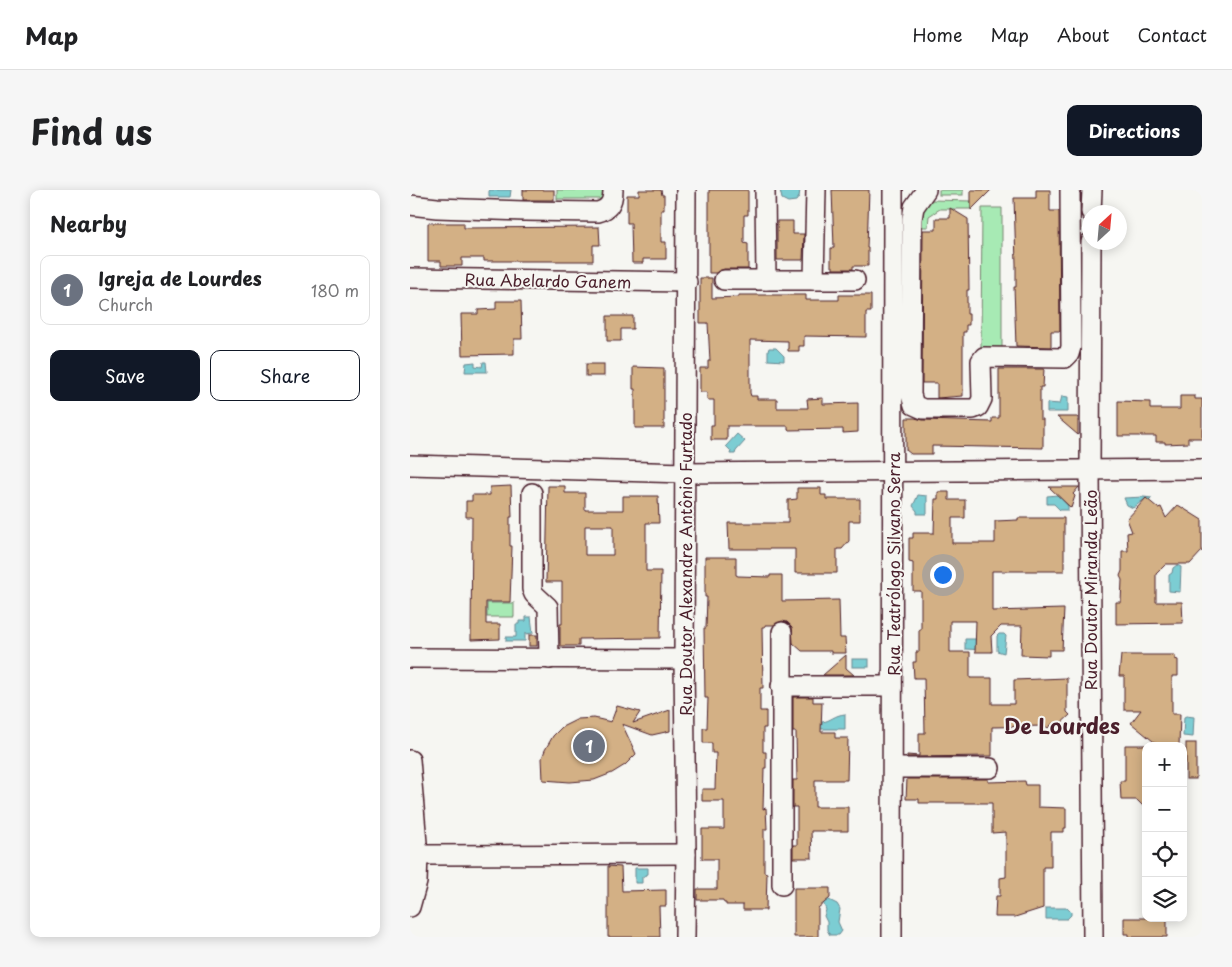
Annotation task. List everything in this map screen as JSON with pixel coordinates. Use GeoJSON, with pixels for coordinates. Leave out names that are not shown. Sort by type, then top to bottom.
{"type":"FeatureCollection","features":[{"type":"Feature","properties":{"kind":"street"},"geometry":{"type":"LineString","coordinates":[[410,204],[437,199],[598,212],[605,210],[610,205],[613,198],[613,190]]}},
{"type":"Feature","properties":{"kind":"street","name":"Rua Doutor Alexandre Antônio Furtado"},"geometry":{"type":"LineString","coordinates":[[685,937],[686,190]]}},
{"type":"Feature","properties":{"kind":"street"},"geometry":{"type":"LineString","coordinates":[[765,190],[766,280]]}},
{"type":"Feature","properties":{"kind":"street"},"geometry":{"type":"LineString","coordinates":[[814,280],[816,190]]}},
{"type":"Feature","properties":{"kind":"street","name":"Rua Teatrólogo Silvano Serra"},"geometry":{"type":"LineString","coordinates":[[892,937],[893,190]]}},
{"type":"Feature","properties":{"kind":"street"},"geometry":{"type":"LineString","coordinates":[[926,190],[914,207],[912,219],[911,395],[914,405],[923,409],[973,409],[978,407],[982,398],[981,361],[984,357],[1065,358],[1069,354],[1071,347],[1070,190]]}},
{"type":"Feature","properties":{"kind":"street"},"geometry":{"type":"LineString","coordinates":[[1091,205],[1092,190]]}},
{"type":"Feature","properties":{"kind":"street","name":"Rua Doutor Miranda Leão"},"geometry":{"type":"LineString","coordinates":[[1091,250],[1090,470],[1093,937]]}},
{"type":"Feature","properties":{"kind":"street","name":"Rua Abelardo Ganem"},"geometry":{"type":"LineString","coordinates":[[410,278],[687,282]]}},
{"type":"Feature","properties":{"kind":"street"},"geometry":{"type":"LineString","coordinates":[[724,280],[855,280]]}},
{"type":"Feature","properties":{"kind":"street"},"geometry":{"type":"LineString","coordinates":[[410,465],[685,473],[1202,469]]}},
{"type":"Feature","properties":{"kind":"street"},"geometry":{"type":"LineString","coordinates":[[532,493],[532,589],[534,594],[548,608],[549,659]]}},
{"type":"Feature","properties":{"kind":"street"},"geometry":{"type":"LineString","coordinates":[[782,632],[782,886]]}},
{"type":"Feature","properties":{"kind":"street"},"geometry":{"type":"LineString","coordinates":[[410,658],[684,659]]}},
{"type":"Feature","properties":{"kind":"street"},"geometry":{"type":"LineString","coordinates":[[781,686],[892,686]]}},
{"type":"Feature","properties":{"kind":"street"},"geometry":{"type":"LineString","coordinates":[[410,760],[418,855],[417,882],[410,907]]}},
{"type":"Feature","properties":{"kind":"street"},"geometry":{"type":"LineString","coordinates":[[893,768],[990,768]]}},
{"type":"Feature","properties":{"kind":"street"},"geometry":{"type":"LineString","coordinates":[[418,855],[686,854]]}},
{"type":"Feature","properties":{"kind":"green space"},"geometry":{"type":"Polygon","coordinates":[[[557,190],[603,190],[603,199],[557,199],[557,190]]]}},
{"type":"Feature","properties":{"kind":"green space"},"geometry":{"type":"Polygon","coordinates":[[[939,190],[963,190],[963,195],[939,195],[939,190]]]}},
{"type":"Feature","properties":{"kind":"green space"},"geometry":{"type":"Polygon","coordinates":[[[932,200],[971,201],[971,209],[940,209],[929,216],[928,227],[919,227],[919,213],[932,200]]]}},
{"type":"Feature","properties":{"kind":"green space"},"geometry":{"type":"Polygon","coordinates":[[[982,208],[1002,208],[1002,350],[981,350],[982,208]]]}},
{"type":"Feature","properties":{"kind":"green space"},"geometry":{"type":"Polygon","coordinates":[[[487,603],[514,603],[514,617],[487,617],[487,603]]]}},
{"type":"Feature","properties":{"kind":"water"},"geometry":{"type":"Polygon","coordinates":[[[489,190],[511,190],[510,197],[489,197],[489,190]]]}},
{"type":"Feature","properties":{"kind":"water"},"geometry":{"type":"Polygon","coordinates":[[[780,190],[800,190],[799,197],[796,201],[788,202],[782,199],[780,190]]]}},
{"type":"Feature","properties":{"kind":"water"},"geometry":{"type":"Polygon","coordinates":[[[769,348],[776,348],[784,356],[784,361],[768,360],[769,348]]]}},
{"type":"Feature","properties":{"kind":"water"},"geometry":{"type":"Polygon","coordinates":[[[475,362],[475,366],[482,367],[483,362],[486,362],[487,372],[465,372],[466,363],[475,362]]]}},
{"type":"Feature","properties":{"kind":"water"},"geometry":{"type":"Polygon","coordinates":[[[1062,396],[1068,397],[1068,412],[1047,412],[1047,403],[1060,404],[1062,396]]]}},
{"type":"Feature","properties":{"kind":"water"},"geometry":{"type":"Polygon","coordinates":[[[737,434],[745,441],[735,454],[730,454],[731,451],[726,446],[737,434]]]}},
{"type":"Feature","properties":{"kind":"water"},"geometry":{"type":"Polygon","coordinates":[[[918,495],[927,496],[927,514],[917,514],[913,506],[918,495]]]}},
{"type":"Feature","properties":{"kind":"water"},"geometry":{"type":"Polygon","coordinates":[[[1058,495],[1068,506],[1068,510],[1060,510],[1054,504],[1047,504],[1047,496],[1058,495]]]}},
{"type":"Feature","properties":{"kind":"water"},"geometry":{"type":"Polygon","coordinates":[[[1144,497],[1152,498],[1149,501],[1146,498],[1133,508],[1127,505],[1124,498],[1144,497]]]}},
{"type":"Feature","properties":{"kind":"water"},"geometry":{"type":"Polygon","coordinates":[[[1177,565],[1181,567],[1180,592],[1169,591],[1169,575],[1177,565]]]}},
{"type":"Feature","properties":{"kind":"water"},"geometry":{"type":"Polygon","coordinates":[[[526,617],[531,617],[533,633],[525,634],[525,641],[506,641],[506,637],[516,637],[516,624],[519,624],[519,621],[526,621],[526,617]]]}},
{"type":"Feature","properties":{"kind":"water"},"geometry":{"type":"Polygon","coordinates":[[[999,634],[1006,636],[1004,653],[997,651],[997,636],[999,634]]]}},
{"type":"Feature","properties":{"kind":"water"},"geometry":{"type":"Polygon","coordinates":[[[965,639],[986,639],[986,650],[965,649],[965,639]]]}},
{"type":"Feature","properties":{"kind":"water"},"geometry":{"type":"Polygon","coordinates":[[[852,659],[869,659],[869,667],[852,667],[852,659]]]}},
{"type":"Feature","properties":{"kind":"water"},"geometry":{"type":"Polygon","coordinates":[[[845,714],[845,729],[806,729],[805,725],[822,725],[822,722],[845,714]]]}},
{"type":"Feature","properties":{"kind":"water"},"geometry":{"type":"Polygon","coordinates":[[[1184,717],[1194,717],[1193,737],[1183,736],[1184,717]]]}},
{"type":"Feature","properties":{"kind":"water"},"geometry":{"type":"Polygon","coordinates":[[[635,868],[648,868],[648,874],[642,877],[642,883],[635,883],[635,868]]]}},
{"type":"Feature","properties":{"kind":"water"},"geometry":{"type":"Polygon","coordinates":[[[827,899],[837,904],[840,909],[838,922],[842,931],[839,935],[830,935],[827,930],[827,922],[824,916],[826,910],[823,902],[827,899]]]}},
{"type":"Feature","properties":{"kind":"water"},"geometry":{"type":"Polygon","coordinates":[[[1046,908],[1067,908],[1071,915],[1067,919],[1046,919],[1046,908]]]}},
{"type":"Feature","properties":{"kind":"building"},"geometry":{"type":"Polygon","coordinates":[[[523,190],[554,190],[554,200],[523,200],[523,190]]]}},
{"type":"Feature","properties":{"kind":"building"},"geometry":{"type":"Polygon","coordinates":[[[639,190],[661,190],[662,195],[664,195],[664,210],[661,210],[661,242],[666,242],[666,259],[643,259],[643,263],[632,263],[631,223],[627,223],[627,195],[639,195],[639,190]]]}},
{"type":"Feature","properties":{"kind":"building"},"geometry":{"type":"Polygon","coordinates":[[[709,190],[748,190],[748,215],[744,215],[744,243],[748,244],[748,269],[724,269],[716,273],[709,273],[709,190]]]}},
{"type":"Feature","properties":{"kind":"building"},"geometry":{"type":"Polygon","coordinates":[[[832,190],[869,190],[868,266],[853,266],[853,269],[833,269],[833,266],[831,266],[831,248],[834,248],[832,190]]]}},
{"type":"Feature","properties":{"kind":"building"},"geometry":{"type":"Polygon","coordinates":[[[971,190],[991,190],[971,210],[971,190]]]}},
{"type":"Feature","properties":{"kind":"building"},"geometry":{"type":"Polygon","coordinates":[[[1036,190],[1050,190],[1050,211],[1059,211],[1060,331],[1051,331],[1051,347],[1016,346],[1014,198],[1036,198],[1036,190]]]}},
{"type":"Feature","properties":{"kind":"building"},"geometry":{"type":"Polygon","coordinates":[[[950,208],[968,219],[969,290],[967,290],[967,314],[969,314],[969,325],[966,325],[966,332],[963,332],[963,396],[937,398],[937,383],[922,383],[923,230],[936,230],[936,218],[950,218],[950,208]]]}},
{"type":"Feature","properties":{"kind":"building"},"geometry":{"type":"Polygon","coordinates":[[[777,221],[793,221],[793,234],[804,234],[803,260],[777,260],[777,221]]]}},
{"type":"Feature","properties":{"kind":"building"},"geometry":{"type":"Polygon","coordinates":[[[428,223],[464,223],[464,228],[599,227],[600,245],[593,245],[593,261],[484,261],[484,258],[462,258],[462,266],[441,266],[441,261],[428,261],[428,223]]]}},
{"type":"Feature","properties":{"kind":"building"},"geometry":{"type":"Polygon","coordinates":[[[700,278],[712,278],[712,298],[739,297],[739,295],[806,295],[806,300],[839,300],[839,295],[871,295],[871,312],[866,312],[866,337],[804,336],[804,346],[799,346],[799,351],[788,351],[788,341],[750,340],[751,396],[757,396],[757,399],[777,399],[777,408],[808,408],[807,399],[823,398],[823,404],[858,403],[858,432],[843,433],[843,429],[788,430],[788,426],[727,426],[727,440],[711,440],[711,425],[714,425],[714,400],[707,400],[707,392],[700,392],[700,368],[708,368],[708,361],[710,361],[708,323],[700,323],[700,278]]]}},
{"type":"Feature","properties":{"kind":"building"},"geometry":{"type":"Polygon","coordinates":[[[496,301],[521,301],[522,339],[514,339],[514,354],[462,355],[461,314],[478,314],[478,310],[496,309],[496,301]]]}},
{"type":"Feature","properties":{"kind":"building"},"geometry":{"type":"Polygon","coordinates":[[[607,316],[633,316],[633,329],[621,329],[621,341],[607,341],[607,316]]]}},
{"type":"Feature","properties":{"kind":"building"},"geometry":{"type":"Polygon","coordinates":[[[586,364],[604,364],[604,376],[586,376],[586,364]]]}},
{"type":"Feature","properties":{"kind":"building"},"geometry":{"type":"Polygon","coordinates":[[[633,367],[664,368],[664,428],[635,428],[633,367]]]}},
{"type":"Feature","properties":{"kind":"building"},"geometry":{"type":"Polygon","coordinates":[[[999,369],[1044,369],[1043,387],[1040,387],[1040,419],[1043,419],[1043,448],[932,446],[932,454],[911,454],[906,450],[906,418],[992,422],[992,418],[999,418],[999,369]]]}},
{"type":"Feature","properties":{"kind":"building"},"geometry":{"type":"Polygon","coordinates":[[[1180,396],[1195,396],[1195,399],[1202,399],[1202,438],[1188,438],[1188,443],[1165,444],[1165,442],[1156,442],[1156,436],[1118,436],[1118,401],[1150,402],[1150,409],[1180,409],[1180,396]]]}},
{"type":"Feature","properties":{"kind":"building"},"geometry":{"type":"Polygon","coordinates":[[[1057,417],[1078,417],[1078,435],[1057,417]]]}},
{"type":"Feature","properties":{"kind":"building"},"geometry":{"type":"Polygon","coordinates":[[[511,486],[512,517],[510,517],[510,546],[512,546],[510,602],[486,602],[486,624],[500,624],[500,639],[471,640],[472,517],[466,517],[466,501],[472,501],[472,495],[490,495],[490,487],[511,486]]]}},
{"type":"Feature","properties":{"kind":"building"},"geometry":{"type":"Polygon","coordinates":[[[548,486],[565,486],[565,493],[585,493],[585,510],[623,510],[623,496],[658,496],[659,523],[646,523],[646,571],[661,571],[660,638],[579,639],[579,646],[560,646],[562,582],[546,582],[548,486]],[[585,526],[585,555],[613,555],[613,526],[585,526]]]}},
{"type":"Feature","properties":{"kind":"building"},"geometry":{"type":"Polygon","coordinates":[[[1049,487],[1079,487],[1073,494],[1075,496],[1071,508],[1049,487]]]}},
{"type":"Feature","properties":{"kind":"building"},"geometry":{"type":"Polygon","coordinates":[[[797,488],[821,488],[821,495],[826,495],[826,499],[860,499],[860,521],[849,521],[849,541],[842,549],[837,549],[837,573],[795,573],[795,549],[729,549],[728,523],[788,523],[788,500],[797,499],[797,488]]]}},
{"type":"Feature","properties":{"kind":"building"},"geometry":{"type":"Polygon","coordinates":[[[938,492],[949,492],[949,500],[965,500],[965,518],[952,518],[952,543],[995,543],[995,521],[1018,520],[1018,518],[1064,518],[1064,571],[992,571],[992,611],[1064,609],[1062,650],[1049,650],[1049,656],[1021,655],[1022,626],[1001,626],[991,636],[992,652],[975,652],[976,621],[950,621],[950,652],[970,652],[970,678],[992,678],[992,704],[1014,704],[1014,680],[1067,678],[1067,712],[1070,715],[1057,727],[1053,723],[1048,728],[1045,726],[992,727],[992,756],[907,757],[907,755],[919,756],[919,733],[925,733],[924,678],[914,678],[913,662],[916,662],[916,652],[919,652],[921,591],[913,591],[913,563],[909,562],[909,538],[913,538],[913,533],[934,533],[935,499],[938,499],[938,492]]]}},
{"type":"Feature","properties":{"kind":"building"},"geometry":{"type":"Polygon","coordinates":[[[1146,498],[1158,508],[1161,507],[1166,518],[1178,505],[1202,520],[1202,551],[1190,564],[1166,564],[1156,574],[1156,602],[1182,602],[1183,623],[1116,624],[1116,602],[1121,602],[1122,580],[1120,576],[1122,571],[1122,551],[1128,551],[1127,533],[1132,532],[1127,519],[1146,498]]]}},
{"type":"Feature","properties":{"kind":"building"},"geometry":{"type":"Polygon","coordinates":[[[705,557],[736,557],[736,575],[738,576],[770,577],[770,575],[782,575],[782,601],[839,600],[840,638],[845,638],[846,653],[802,651],[793,643],[792,627],[787,622],[782,621],[774,625],[762,627],[763,688],[760,688],[760,711],[766,711],[766,728],[763,728],[763,752],[766,752],[766,768],[764,768],[763,809],[766,808],[767,829],[764,829],[764,872],[767,873],[766,910],[743,910],[743,905],[726,905],[723,900],[697,900],[697,889],[717,889],[717,859],[702,859],[702,829],[724,829],[724,801],[702,801],[702,789],[715,789],[716,753],[712,753],[712,743],[703,743],[703,728],[707,728],[708,698],[705,698],[704,628],[706,628],[707,597],[705,597],[705,557]]]}},
{"type":"Feature","properties":{"kind":"building"},"geometry":{"type":"Polygon","coordinates":[[[529,635],[537,635],[537,646],[529,646],[529,635]]]}},
{"type":"Feature","properties":{"kind":"building"},"geometry":{"type":"Polygon","coordinates":[[[846,655],[846,668],[854,675],[823,675],[846,655]]]}},
{"type":"Feature","properties":{"kind":"building"},"geometry":{"type":"Polygon","coordinates":[[[1121,655],[1175,655],[1175,659],[1178,660],[1178,676],[1172,676],[1172,714],[1180,714],[1179,742],[1154,742],[1131,723],[1141,710],[1124,710],[1124,676],[1119,676],[1121,655]]]}},
{"type":"Feature","properties":{"kind":"building"},"geometry":{"type":"Polygon","coordinates":[[[793,697],[813,697],[813,702],[822,702],[821,732],[835,732],[835,738],[848,738],[847,780],[815,780],[815,807],[848,807],[848,831],[811,831],[812,858],[793,858],[793,845],[797,845],[797,807],[793,807],[793,780],[797,780],[796,732],[793,732],[793,697]]]}},
{"type":"Feature","properties":{"kind":"building"},"geometry":{"type":"Polygon","coordinates":[[[617,706],[640,712],[633,723],[670,710],[670,731],[652,735],[622,724],[636,754],[625,765],[612,773],[594,780],[570,782],[543,780],[542,758],[553,736],[562,727],[578,719],[594,718],[611,722],[617,706]]]}},
{"type":"Feature","properties":{"kind":"building"},"geometry":{"type":"Polygon","coordinates":[[[1187,743],[1196,743],[1196,779],[1187,779],[1187,743]]]}},
{"type":"Feature","properties":{"kind":"building"},"geometry":{"type":"Polygon","coordinates":[[[1125,745],[1142,745],[1142,805],[1137,800],[1121,800],[1120,781],[1125,781],[1125,745]]]}},
{"type":"Feature","properties":{"kind":"building"},"geometry":{"type":"Polygon","coordinates":[[[907,779],[988,779],[988,782],[1025,781],[1026,785],[1038,785],[1038,807],[1066,808],[1066,828],[1064,828],[1064,832],[1051,832],[1051,867],[1043,867],[1043,908],[1015,917],[995,917],[996,896],[1000,896],[1000,878],[1006,877],[1006,832],[992,833],[992,803],[919,803],[919,799],[906,799],[907,779]]]}},
{"type":"Feature","properties":{"kind":"building"},"geometry":{"type":"Polygon","coordinates":[[[608,866],[621,867],[622,891],[666,890],[666,906],[659,906],[660,937],[608,937],[608,866]]]}},
{"type":"Feature","properties":{"kind":"building"},"geometry":{"type":"Polygon","coordinates":[[[794,888],[830,888],[830,898],[818,908],[818,937],[794,937],[794,888]]]}},
{"type":"Feature","properties":{"kind":"building"},"geometry":{"type":"Polygon","coordinates":[[[1124,918],[1142,918],[1142,922],[1167,922],[1167,937],[1129,937],[1129,934],[1124,934],[1124,918]]]}},
{"type":"Feature","properties":{"kind":"place","name":"Igreja de Lourdes"},"geometry":{"type":"Point","coordinates":[589,746]}},
{"type":"Feature","properties":{"kind":"district","name":"De Lourdes"},"geometry":{"type":"Point","coordinates":[1062,725]}}]}
